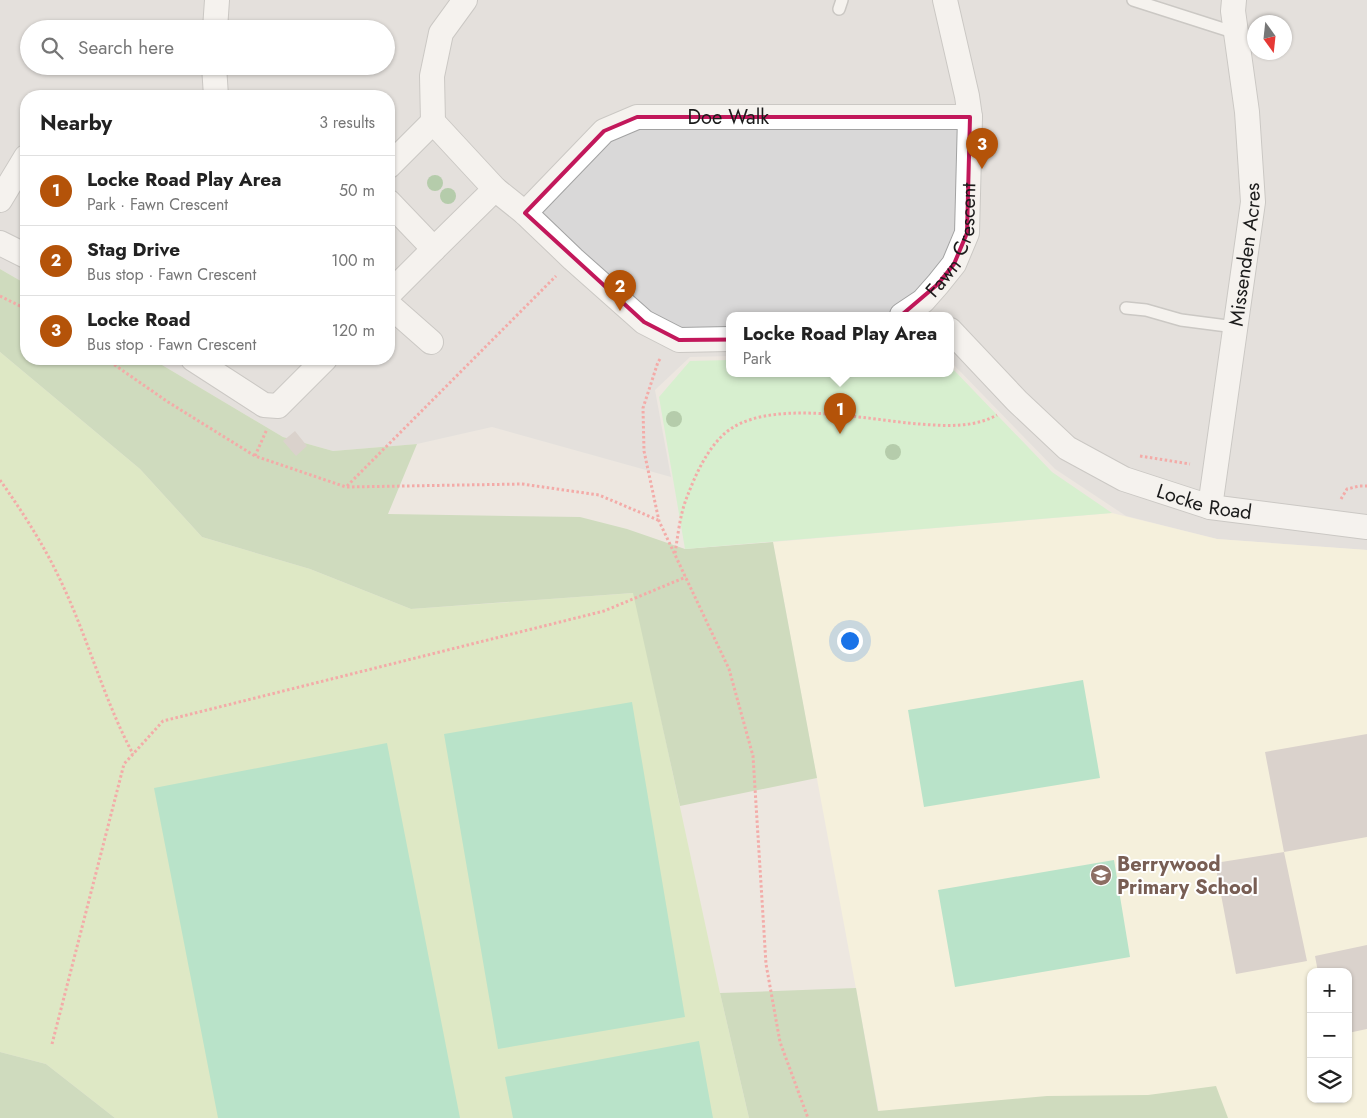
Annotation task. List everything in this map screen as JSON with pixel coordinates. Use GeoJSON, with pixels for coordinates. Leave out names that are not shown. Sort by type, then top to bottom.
{"type":"FeatureCollection","features":[{"type":"Feature","properties":{"kind":"street"},"geometry":{"type":"LineString","coordinates":[[216,20],[217,0]]}},
{"type":"Feature","properties":{"kind":"street"},"geometry":{"type":"LineString","coordinates":[[465,0],[441,34],[432,76],[433,122],[495,189],[525,212],[644,322],[679,340],[726,339]]}},
{"type":"Feature","properties":{"kind":"street","name":"Fawn Crescent"},"geometry":{"type":"LineString","coordinates":[[914,312],[930,308],[954,264],[967,233],[970,118],[967,96],[945,0]]}},
{"type":"Feature","properties":{"kind":"street","name":"Missenden Acres"},"geometry":{"type":"LineString","coordinates":[[1210,507],[1253,202],[1247,112],[1233,10],[1234,0]]}},
{"type":"Feature","properties":{"kind":"street"},"geometry":{"type":"LineString","coordinates":[[215,75],[216,90]]}},
{"type":"Feature","properties":{"kind":"street","name":"Doe Walk"},"geometry":{"type":"LineString","coordinates":[[525,212],[604,131],[637,117],[970,118]]}},
{"type":"Feature","properties":{"kind":"street"},"geometry":{"type":"LineString","coordinates":[[395,160],[433,122]]}},
{"type":"Feature","properties":{"kind":"street"},"geometry":{"type":"LineString","coordinates":[[0,200],[20,167]]}},
{"type":"Feature","properties":{"kind":"street"},"geometry":{"type":"LineString","coordinates":[[395,288],[495,189]]}},
{"type":"Feature","properties":{"kind":"street"},"geometry":{"type":"LineString","coordinates":[[395,208],[434,249]]}},
{"type":"Feature","properties":{"kind":"street"},"geometry":{"type":"LineString","coordinates":[[0,243],[20,253]]}},
{"type":"Feature","properties":{"kind":"street"},"geometry":{"type":"LineString","coordinates":[[395,310],[430,342]]}},
{"type":"Feature","properties":{"kind":"street","name":"Locke Road"},"geometry":{"type":"LineString","coordinates":[[954,334],[1017,401],[1067,448],[1124,478],[1210,507],[1367,527]]}},
{"type":"Feature","properties":{"kind":"street"},"geometry":{"type":"LineString","coordinates":[[201,365],[264,405],[278,406],[319,365]]}},
{"type":"Feature","properties":{"kind":"lane"},"geometry":{"type":"LineString","coordinates":[[1133,0],[1236,33]]}},
{"type":"Feature","properties":{"kind":"lane"},"geometry":{"type":"LineString","coordinates":[[1126,308],[1146,310],[1181,320],[1235,327]]}},
{"type":"Feature","properties":{"kind":"path"},"geometry":{"type":"LineString","coordinates":[[346,487],[574,258]]}},
{"type":"Feature","properties":{"kind":"path"},"geometry":{"type":"LineString","coordinates":[[0,296],[20,306]]}},
{"type":"Feature","properties":{"kind":"path"},"geometry":{"type":"LineString","coordinates":[[679,340],[658,362],[643,408],[644,451],[659,521],[729,669],[753,756],[766,964],[780,1042],[808,1118]]}},
{"type":"Feature","properties":{"kind":"path"},"geometry":{"type":"LineString","coordinates":[[115,365],[168,402],[255,456],[346,487],[522,484],[599,495],[659,521]]}},
{"type":"Feature","properties":{"kind":"path"},"geometry":{"type":"LineString","coordinates":[[675,554],[686,499],[697,473],[709,450],[723,435],[740,423],[785,414],[827,413],[901,423],[975,424],[986,421],[1017,401]]}},
{"type":"Feature","properties":{"kind":"path"},"geometry":{"type":"LineString","coordinates":[[1135,455],[1215,468]]}},
{"type":"Feature","properties":{"kind":"path"},"geometry":{"type":"LineString","coordinates":[[0,480],[27,520],[64,588],[120,730],[133,754]]}},
{"type":"Feature","properties":{"kind":"path"},"geometry":{"type":"LineString","coordinates":[[52,1044],[124,764],[164,722],[604,610],[686,577]]}},
{"type":"Feature","properties":{"kind":"highlighted area"},"geometry":{"type":"Polygon","coordinates":[[[637,117],[970,117],[967,233],[954,264],[938,284],[898,318],[873,329],[801,339],[679,340],[644,322],[525,213],[604,131],[637,117]]]}},
{"type":"Feature","properties":{"kind":"shaded area"},"geometry":{"type":"Polygon","coordinates":[[[0,0],[1367,0],[1367,550],[1217,539],[1126,516],[1055,469],[954,365],[954,312],[726,312],[726,356],[690,357],[655,390],[671,477],[492,427],[417,444],[333,451],[283,437],[162,365],[395,365],[395,90],[20,90],[20,281],[0,269],[0,0]]]}},
{"type":"Feature","properties":{"kind":"shaded area","name":"Berrywood Primary School"},"geometry":{"type":"Polygon","coordinates":[[[1112,513],[1217,539],[1367,550],[1367,1118],[880,1118],[773,542],[1112,513]]]}},
{"type":"Feature","properties":{"kind":"green space"},"geometry":{"type":"Polygon","coordinates":[[[0,269],[20,281],[20,365],[162,365],[283,437],[333,451],[417,444],[388,514],[580,517],[627,529],[685,549],[773,542],[817,778],[680,806],[633,593],[411,609],[310,569],[202,537],[140,469],[0,352],[0,269]]]}},
{"type":"Feature","properties":{"kind":"green space"},"geometry":{"type":"Polygon","coordinates":[[[0,352],[140,469],[202,537],[310,569],[411,609],[634,593],[720,993],[749,1118],[115,1118],[46,1064],[0,1052],[0,352]]]}},
{"type":"Feature","properties":{"kind":"green space"},"geometry":{"type":"Polygon","coordinates":[[[726,360],[726,377],[954,377],[954,370],[1052,472],[1112,513],[685,549],[659,397],[690,361],[726,360]]]}},
{"type":"Feature","properties":{"kind":"green space"},"geometry":{"type":"Polygon","coordinates":[[[1083,680],[1100,778],[924,807],[908,710],[1083,680]]]}},
{"type":"Feature","properties":{"kind":"green space"},"geometry":{"type":"Polygon","coordinates":[[[632,702],[685,1017],[498,1049],[444,734],[632,702]]]}},
{"type":"Feature","properties":{"kind":"green space"},"geometry":{"type":"Polygon","coordinates":[[[387,743],[460,1118],[218,1118],[154,788],[387,743]]]}},
{"type":"Feature","properties":{"kind":"green space"},"geometry":{"type":"Polygon","coordinates":[[[1114,860],[1130,957],[955,987],[938,890],[1114,860]]]}},
{"type":"Feature","properties":{"kind":"green space"},"geometry":{"type":"Polygon","coordinates":[[[856,988],[878,1111],[1047,1096],[1148,1095],[1216,1086],[1228,1118],[749,1118],[720,993],[856,988]]]}},
{"type":"Feature","properties":{"kind":"green space"},"geometry":{"type":"Polygon","coordinates":[[[699,1041],[713,1118],[513,1118],[505,1077],[699,1041]]]}},
{"type":"Feature","properties":{"kind":"green space"},"geometry":{"type":"Polygon","coordinates":[[[0,1052],[46,1064],[115,1118],[0,1118],[0,1052]]]}},
{"type":"Feature","properties":{"kind":"building"},"geometry":{"type":"Polygon","coordinates":[[[295,431],[307,446],[296,456],[283,441],[295,431]]]}},
{"type":"Feature","properties":{"kind":"building"},"geometry":{"type":"Polygon","coordinates":[[[1367,734],[1367,837],[1284,852],[1265,752],[1367,734]]]}},
{"type":"Feature","properties":{"kind":"building"},"geometry":{"type":"Polygon","coordinates":[[[1284,852],[1307,961],[1236,974],[1215,863],[1284,852]]]}},
{"type":"Feature","properties":{"kind":"building"},"geometry":{"type":"Polygon","coordinates":[[[1367,945],[1367,1029],[1352,1032],[1352,968],[1317,968],[1315,956],[1367,945]]]}},
{"type":"Feature","properties":{"kind":"place","name":"Locke Road"},"geometry":{"type":"Point","coordinates":[982,169]}},
{"type":"Feature","properties":{"kind":"place","name":"Stag Drive"},"geometry":{"type":"Point","coordinates":[620,311]}},
{"type":"Feature","properties":{"kind":"place","name":"Locke Road Play Area"},"geometry":{"type":"Point","coordinates":[840,434]}},
{"type":"Feature","properties":{"kind":"place","name":"Berrywood Primary School"},"geometry":{"type":"Point","coordinates":[1101,875]}}]}
